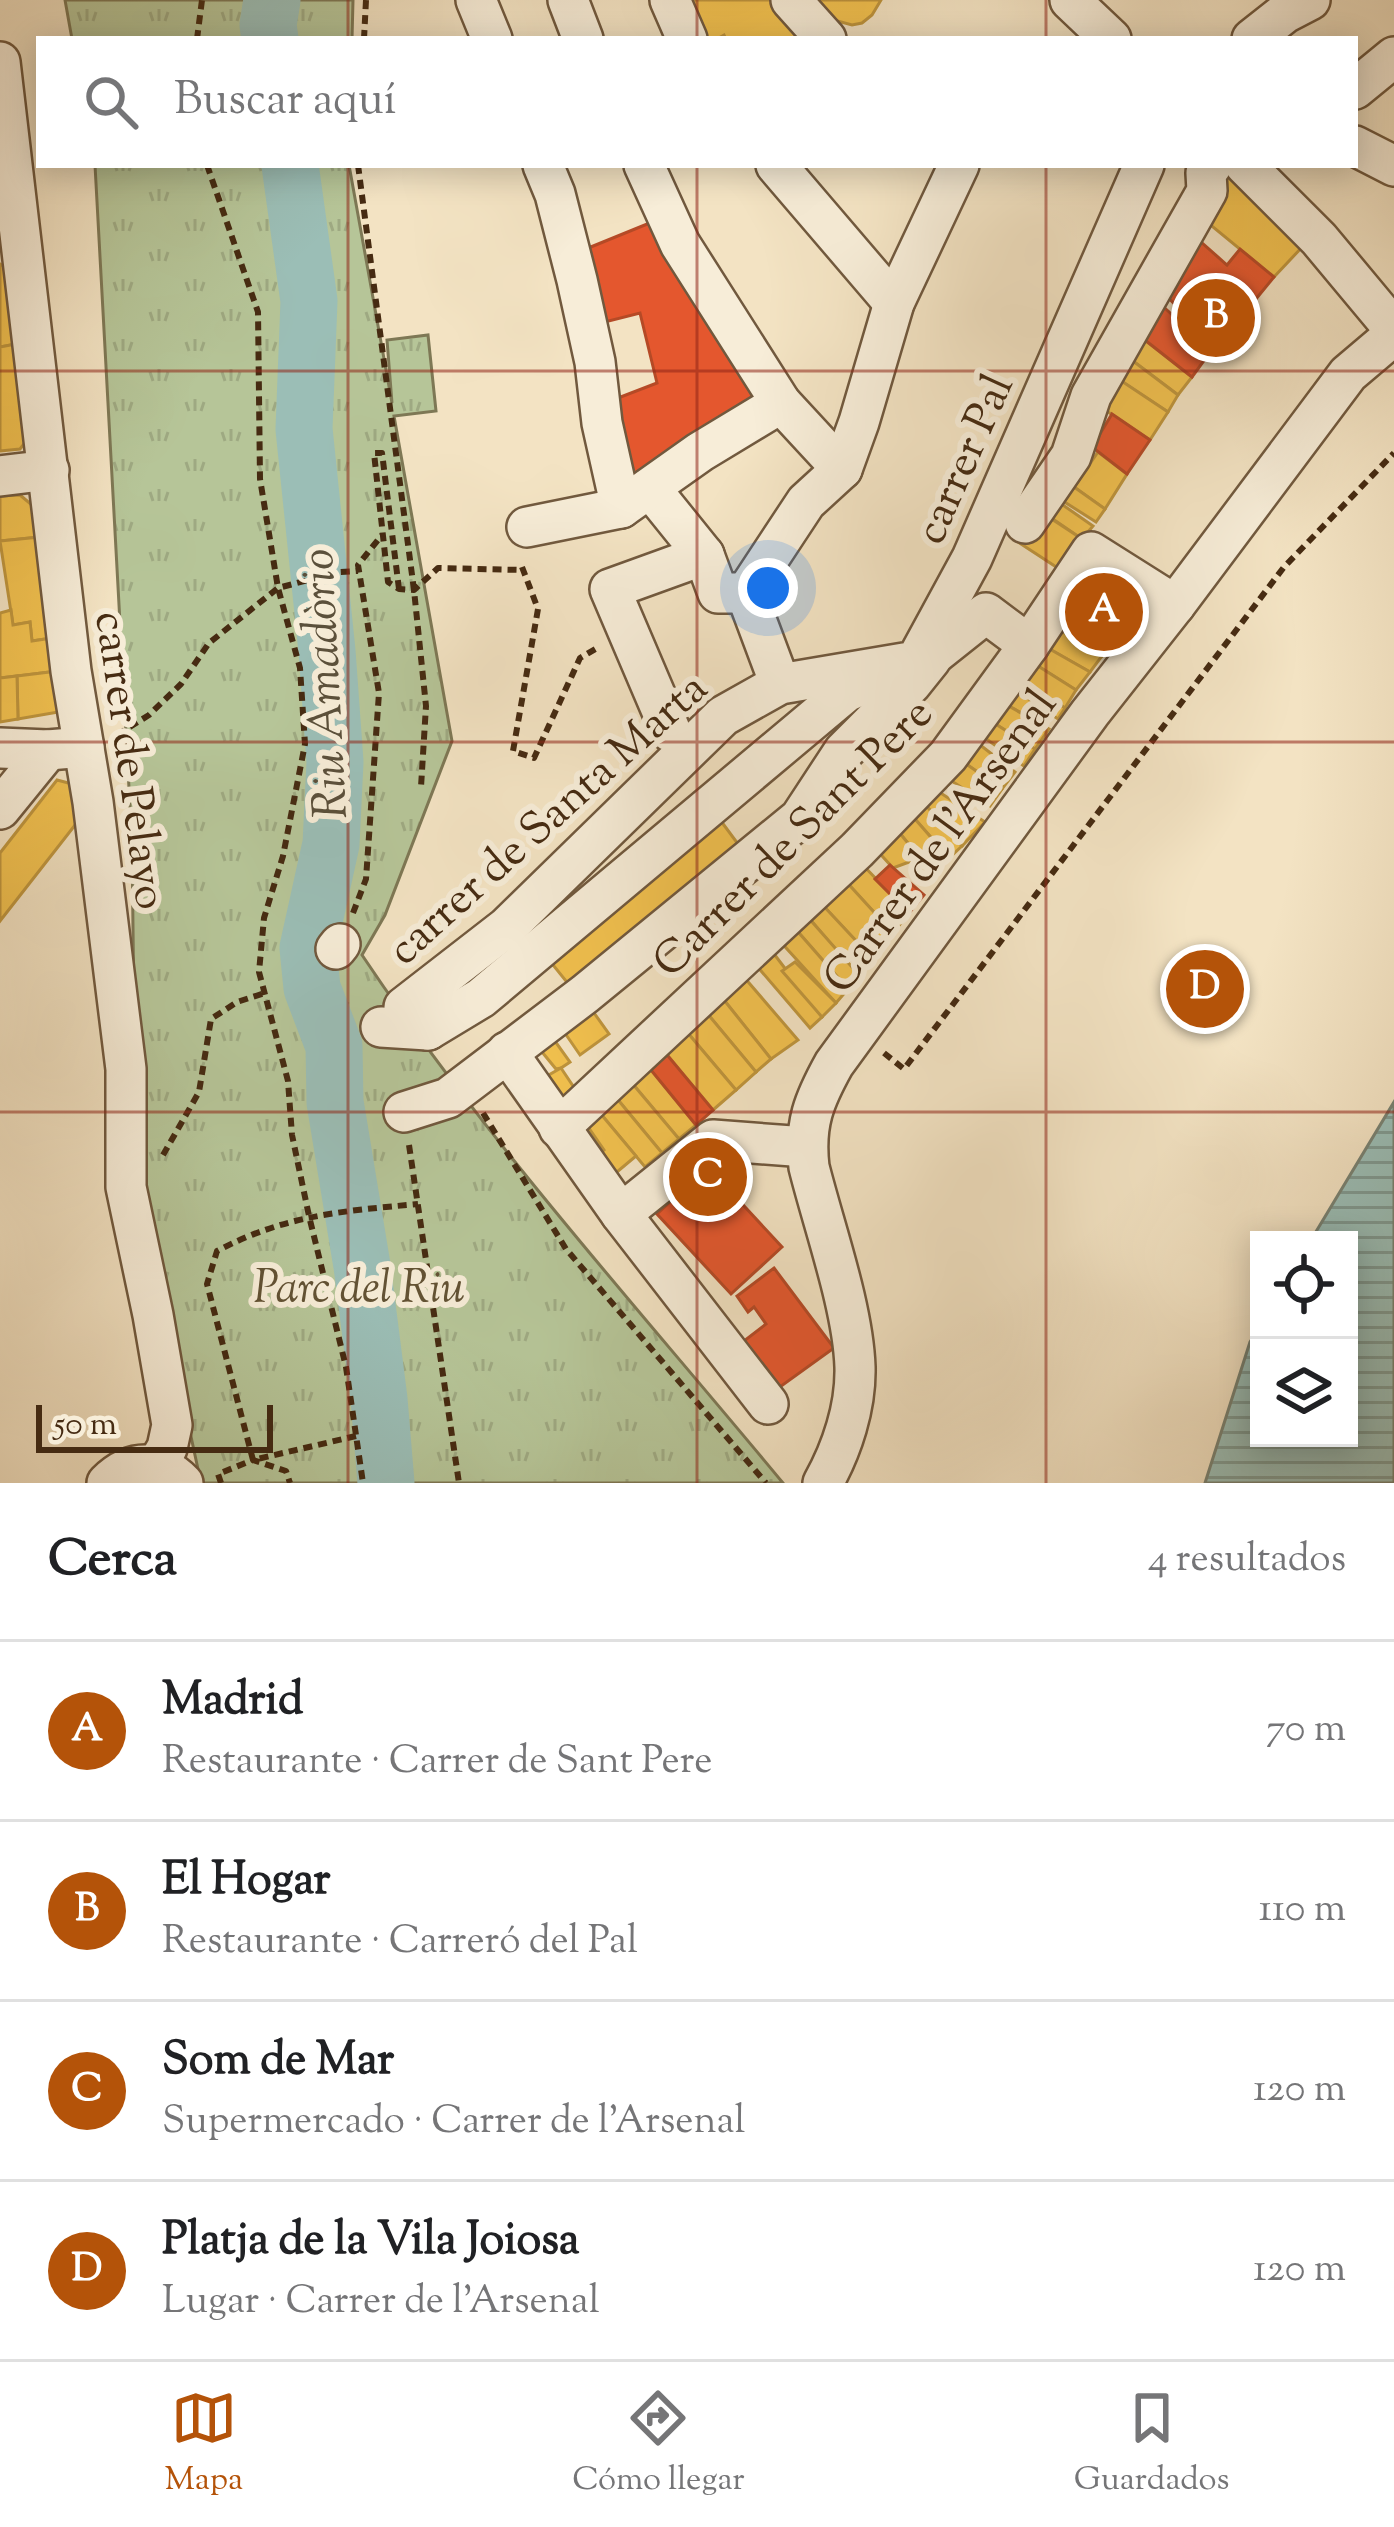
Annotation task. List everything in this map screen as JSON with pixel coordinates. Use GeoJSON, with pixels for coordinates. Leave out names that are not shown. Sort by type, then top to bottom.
{"type":"FeatureCollection","features":[{"type":"Feature","properties":{"kind":"street"},"geometry":{"type":"LineString","coordinates":[[476,0],[491,36]]}},
{"type":"Feature","properties":{"kind":"street"},"geometry":{"type":"LineString","coordinates":[[568,0],[582,36]]}},
{"type":"Feature","properties":{"kind":"street"},"geometry":{"type":"LineString","coordinates":[[670,0],[685,36]]}},
{"type":"Feature","properties":{"kind":"street"},"geometry":{"type":"LineString","coordinates":[[791,0],[823,36]]}},
{"type":"Feature","properties":{"kind":"street"},"geometry":{"type":"LineString","coordinates":[[1256,36],[1310,0]]}},
{"type":"Feature","properties":{"kind":"street"},"geometry":{"type":"LineString","coordinates":[[1084,4],[1109,36]]}},
{"type":"Feature","properties":{"kind":"street"},"geometry":{"type":"LineString","coordinates":[[1358,87],[1394,57]]}},
{"type":"Feature","properties":{"kind":"street","name":"carrer de Pelayo"},"geometry":{"type":"LineString","coordinates":[[0,62],[10,233],[50,470],[71,670],[126,1069],[126,1187],[172,1425],[167,1448],[170,1474]]}},
{"type":"Feature","properties":{"kind":"street"},"geometry":{"type":"LineString","coordinates":[[544,168],[577,280],[595,362],[602,423],[635,498],[704,555],[718,592],[746,592]]}},
{"type":"Feature","properties":{"kind":"street"},"geometry":{"type":"LineString","coordinates":[[645,168],[680,244],[782,403],[842,469]]}},
{"type":"Feature","properties":{"kind":"street"},"geometry":{"type":"LineString","coordinates":[[779,168],[894,303]]}},
{"type":"Feature","properties":{"kind":"street"},"geometry":{"type":"LineString","coordinates":[[746,592],[806,502],[842,469],[894,303],[958,168]]}},
{"type":"Feature","properties":{"kind":"street","name":"carrer Pal"},"geometry":{"type":"LineString","coordinates":[[926,656],[1143,168]]}},
{"type":"Feature","properties":{"kind":"street"},"geometry":{"type":"LineString","coordinates":[[1025,523],[1070,456],[1091,397],[1207,191],[1210,168]]}},
{"type":"Feature","properties":{"kind":"street"},"geometry":{"type":"LineString","coordinates":[[1248,168],[1318,239],[1394,332]]}},
{"type":"Feature","properties":{"kind":"street","name":"Carrer de l'Arsenal"},"geometry":{"type":"LineString","coordinates":[[823,1483],[847,1422],[855,1369],[806,1147],[817,1094],[834,1064],[1090,713],[1348,374],[1394,332]]}},
{"type":"Feature","properties":{"kind":"street"},"geometry":{"type":"LineString","coordinates":[[526,527],[635,498],[782,403]]}},
{"type":"Feature","properties":{"kind":"street"},"geometry":{"type":"LineString","coordinates":[[0,476],[50,470]]}},
{"type":"Feature","properties":{"kind":"street","name":"Carrer de Sant Pere"},"geometry":{"type":"LineString","coordinates":[[559,1128],[872,835],[948,757],[1091,553],[1175,605]]}},
{"type":"Feature","properties":{"kind":"street"},"geometry":{"type":"LineString","coordinates":[[671,732],[610,590],[704,555]]}},
{"type":"Feature","properties":{"kind":"street"},"geometry":{"type":"LineString","coordinates":[[746,592],[780,684],[926,656]]}},
{"type":"Feature","properties":{"kind":"street"},"geometry":{"type":"LineString","coordinates":[[381,1027],[428,1030],[481,998],[846,692],[926,656],[986,613],[1029,645]]}},
{"type":"Feature","properties":{"kind":"street"},"geometry":{"type":"LineString","coordinates":[[404,1112],[448,1098],[586,994],[800,818],[844,751],[910,684],[926,656]]}},
{"type":"Feature","properties":{"kind":"street","name":"carrer de Santa Marta"},"geometry":{"type":"LineString","coordinates":[[428,1030],[404,1007],[507,927],[723,716],[780,684]]}},
{"type":"Feature","properties":{"kind":"street"},"geometry":{"type":"LineString","coordinates":[[0,748],[82,745]]}},
{"type":"Feature","properties":{"kind":"street"},"geometry":{"type":"LineString","coordinates":[[0,809],[82,745]]}},
{"type":"Feature","properties":{"kind":"street"},"geometry":{"type":"LineString","coordinates":[[507,1052],[622,1214],[768,1404]]}},
{"type":"Feature","properties":{"kind":"street"},"geometry":{"type":"LineString","coordinates":[[622,1214],[713,1140],[806,1147]]}},
{"type":"Feature","properties":{"kind":"street"},"geometry":{"type":"LineString","coordinates":[[107,1483],[129,1467],[143,1464],[170,1474]]}},
{"type":"Feature","properties":{"kind":"path"},"geometry":{"type":"LineString","coordinates":[[197,36],[202,0]]}},
{"type":"Feature","properties":{"kind":"path"},"geometry":{"type":"LineString","coordinates":[[364,36],[366,0]]}},
{"type":"Feature","properties":{"kind":"path"},"geometry":{"type":"LineString","coordinates":[[208,168],[258,312],[260,479],[278,588],[300,668],[305,744],[283,856],[264,918],[259,972],[288,1081],[292,1135],[346,1367],[363,1483]]}},
{"type":"Feature","properties":{"kind":"path"},"geometry":{"type":"LineString","coordinates":[[358,168],[426,706],[422,787]]}},
{"type":"Feature","properties":{"kind":"path"},"geometry":{"type":"LineString","coordinates":[[399,589],[382,453],[374,453],[388,582],[399,589],[414,590],[438,568],[522,570],[538,609],[513,751],[534,758],[580,658],[626,628]]}},
{"type":"Feature","properties":{"kind":"path"},"geometry":{"type":"LineString","coordinates":[[872,1043],[904,1069],[1284,567],[1394,453]]}},
{"type":"Feature","properties":{"kind":"path"},"geometry":{"type":"LineString","coordinates":[[342,937],[366,879],[379,693],[358,565],[382,535]]}},
{"type":"Feature","properties":{"kind":"path"},"geometry":{"type":"LineString","coordinates":[[82,745],[149,716],[181,684],[209,643],[278,588],[358,571]]}},
{"type":"Feature","properties":{"kind":"path"},"geometry":{"type":"LineString","coordinates":[[126,1187],[145,1181],[199,1092],[211,1019],[237,1002],[265,993]]}},
{"type":"Feature","properties":{"kind":"path"},"geometry":{"type":"LineString","coordinates":[[465,1084],[566,1249],[766,1483]]}},
{"type":"Feature","properties":{"kind":"path"},"geometry":{"type":"LineString","coordinates":[[253,1460],[207,1284],[217,1251],[252,1232],[309,1216],[418,1204],[459,1483]]}},
{"type":"Feature","properties":{"kind":"path"},"geometry":{"type":"LineString","coordinates":[[221,1483],[218,1474],[253,1460],[358,1436]]}},
{"type":"Feature","properties":{"kind":"path"},"geometry":{"type":"LineString","coordinates":[[253,1460],[286,1471],[290,1483]]}},
{"type":"Feature","properties":{"kind":"green space"},"geometry":{"type":"Polygon","coordinates":[[[65,0],[353,0],[352,36],[71,36],[65,0]]]}},
{"type":"Feature","properties":{"kind":"green space","name":"Parc del Riu"},"geometry":{"type":"Polygon","coordinates":[[[95,168],[350,168],[392,403],[387,340],[428,335],[436,411],[394,416],[452,741],[385,915],[362,955],[512,1159],[783,1483],[201,1483],[136,1181],[132,843],[95,168]]]}},
{"type":"Feature","properties":{"kind":"water"},"geometry":{"type":"Polygon","coordinates":[[[1394,1102],[1394,1483],[1205,1483],[1250,1342],[1250,1447],[1358,1447],[1358,1231],[1316,1231],[1394,1102]]]}},
{"type":"Feature","properties":{"kind":"building: Viviendas"},"geometry":{"type":"Polygon","coordinates":[[[674,0],[779,0],[809,36],[724,35],[697,36],[674,0]]]}},
{"type":"Feature","properties":{"kind":"building: Viviendas"},"geometry":{"type":"Polygon","coordinates":[[[818,0],[881,0],[872,15],[852,25],[830,19],[818,0]]]}},
{"type":"Feature","properties":{"kind":"building: Viviendas"},"geometry":{"type":"Polygon","coordinates":[[[1228,177],[1304,245],[1274,277],[1202,218],[1228,177]]]}},
{"type":"Feature","properties":{"kind":"building: Viviendas"},"geometry":{"type":"Polygon","coordinates":[[[0,264],[8,269],[21,343],[0,347],[0,264]]]}},
{"type":"Feature","properties":{"kind":"building: Viviendas"},"geometry":{"type":"Polygon","coordinates":[[[1136,333],[1192,377],[1178,395],[1125,355],[1136,333]]]}},
{"type":"Feature","properties":{"kind":"building: Viviendas"},"geometry":{"type":"Polygon","coordinates":[[[21,343],[34,431],[20,449],[0,451],[0,347],[21,343]]]}},
{"type":"Feature","properties":{"kind":"building: Viviendas"},"geometry":{"type":"Polygon","coordinates":[[[1129,358],[1178,395],[1168,412],[1118,379],[1129,358]]]}},
{"type":"Feature","properties":{"kind":"building: Viviendas"},"geometry":{"type":"Polygon","coordinates":[[[1120,380],[1168,412],[1150,440],[1105,410],[1120,380]]]}},
{"type":"Feature","properties":{"kind":"building: Viviendas"},"geometry":{"type":"Polygon","coordinates":[[[1098,452],[1127,474],[1105,509],[1074,487],[1098,452]]]}},
{"type":"Feature","properties":{"kind":"building: Viviendas"},"geometry":{"type":"Polygon","coordinates":[[[1074,487],[1105,509],[1096,522],[1063,501],[1074,487]]]}},
{"type":"Feature","properties":{"kind":"building: Viviendas"},"geometry":{"type":"Polygon","coordinates":[[[20,495],[39,511],[40,537],[0,541],[0,496],[20,495]]]}},
{"type":"Feature","properties":{"kind":"building: Viviendas"},"geometry":{"type":"Polygon","coordinates":[[[1060,503],[1093,526],[1082,539],[1047,515],[1060,503]]]}},
{"type":"Feature","properties":{"kind":"building: Viviendas"},"geometry":{"type":"Polygon","coordinates":[[[1041,512],[1082,539],[1064,572],[1018,542],[1041,512]]]}},
{"type":"Feature","properties":{"kind":"building: Viviendas"},"geometry":{"type":"Polygon","coordinates":[[[40,537],[52,638],[32,641],[30,622],[13,625],[0,541],[40,537]]]}},
{"type":"Feature","properties":{"kind":"building: Viviendas"},"geometry":{"type":"Polygon","coordinates":[[[1063,604],[1116,638],[1102,656],[1052,625],[1063,604]]]}},
{"type":"Feature","properties":{"kind":"building: Viviendas"},"geometry":{"type":"Polygon","coordinates":[[[11,610],[13,625],[30,622],[32,641],[52,638],[58,671],[0,678],[0,613],[11,610]]]}},
{"type":"Feature","properties":{"kind":"building: Viviendas"},"geometry":{"type":"Polygon","coordinates":[[[1052,625],[1102,656],[1090,672],[1039,643],[1052,625]]]}},
{"type":"Feature","properties":{"kind":"building: Viviendas"},"geometry":{"type":"Polygon","coordinates":[[[1039,643],[1090,672],[1076,690],[1030,661],[1039,643]]]}},
{"type":"Feature","properties":{"kind":"building: Viviendas"},"geometry":{"type":"Polygon","coordinates":[[[1030,661],[1076,690],[1065,708],[1019,679],[1030,661]]]}},
{"type":"Feature","properties":{"kind":"building: Viviendas"},"geometry":{"type":"Polygon","coordinates":[[[58,671],[64,711],[18,719],[17,676],[58,671]]]}},
{"type":"Feature","properties":{"kind":"building: Viviendas"},"geometry":{"type":"Polygon","coordinates":[[[17,676],[18,719],[0,722],[0,678],[17,676]]]}},
{"type":"Feature","properties":{"kind":"building: Viviendas"},"geometry":{"type":"Polygon","coordinates":[[[1019,679],[1065,708],[1058,719],[1011,687],[1019,679]]]}},
{"type":"Feature","properties":{"kind":"building: Viviendas"},"geometry":{"type":"Polygon","coordinates":[[[1011,687],[1048,712],[1041,724],[1002,702],[1011,687]]]}},
{"type":"Feature","properties":{"kind":"building: Viviendas"},"geometry":{"type":"Polygon","coordinates":[[[998,700],[1049,729],[1035,749],[986,718],[998,700]]]}},
{"type":"Feature","properties":{"kind":"building: Viviendas"},"geometry":{"type":"Polygon","coordinates":[[[986,718],[1035,749],[1024,766],[978,733],[986,718]]]}},
{"type":"Feature","properties":{"kind":"building: Viviendas"},"geometry":{"type":"Polygon","coordinates":[[[975,741],[1015,772],[1002,789],[959,759],[975,741]]]}},
{"type":"Feature","properties":{"kind":"building: Viviendas"},"geometry":{"type":"Polygon","coordinates":[[[959,759],[1002,789],[990,806],[944,776],[959,759]]]}},
{"type":"Feature","properties":{"kind":"building: Viviendas"},"geometry":{"type":"Polygon","coordinates":[[[57,780],[76,785],[79,820],[0,921],[0,853],[57,780]]]}},
{"type":"Feature","properties":{"kind":"building: Viviendas"},"geometry":{"type":"Polygon","coordinates":[[[933,788],[985,822],[962,846],[921,800],[933,788]]]}},
{"type":"Feature","properties":{"kind":"building: Viviendas"},"geometry":{"type":"Polygon","coordinates":[[[921,800],[962,846],[949,858],[908,811],[921,800]]]}},
{"type":"Feature","properties":{"kind":"building: Viviendas"},"geometry":{"type":"Polygon","coordinates":[[[908,811],[949,858],[932,873],[894,826],[908,811]]]}},
{"type":"Feature","properties":{"kind":"building: Viviendas"},"geometry":{"type":"Polygon","coordinates":[[[715,813],[744,852],[574,991],[545,955],[715,813]]]}},
{"type":"Feature","properties":{"kind":"building: Viviendas"},"geometry":{"type":"Polygon","coordinates":[[[894,826],[920,858],[893,868],[873,846],[894,826]]]}},
{"type":"Feature","properties":{"kind":"building: Viviendas"},"geometry":{"type":"Polygon","coordinates":[[[858,860],[909,913],[893,933],[841,876],[858,860]]]}},
{"type":"Feature","properties":{"kind":"building: Viviendas"},"geometry":{"type":"Polygon","coordinates":[[[841,876],[893,933],[871,957],[817,899],[841,876]]]}},
{"type":"Feature","properties":{"kind":"building: Viviendas"},"geometry":{"type":"Polygon","coordinates":[[[817,899],[860,945],[843,958],[803,911],[817,899]]]}},
{"type":"Feature","properties":{"kind":"building: Viviendas"},"geometry":{"type":"Polygon","coordinates":[[[805,914],[859,975],[848,989],[792,925],[805,914]]]}},
{"type":"Feature","properties":{"kind":"building: Viviendas"},"geometry":{"type":"Polygon","coordinates":[[[792,925],[848,989],[836,1003],[778,939],[792,925]]]}},
{"type":"Feature","properties":{"kind":"building: Viviendas"},"geometry":{"type":"Polygon","coordinates":[[[768,946],[822,1017],[810,1028],[750,958],[768,946]]]}},
{"type":"Feature","properties":{"kind":"building: Viviendas"},"geometry":{"type":"Polygon","coordinates":[[[795,962],[836,1003],[822,1017],[782,971],[795,962]]]}},
{"type":"Feature","properties":{"kind":"building: Viviendas"},"geometry":{"type":"Polygon","coordinates":[[[737,969],[798,1040],[771,1059],[716,990],[737,969]]]}},
{"type":"Feature","properties":{"kind":"building: Viviendas"},"geometry":{"type":"Polygon","coordinates":[[[716,990],[771,1059],[756,1072],[701,1006],[716,990]]]}},
{"type":"Feature","properties":{"kind":"building: Viviendas"},"geometry":{"type":"Polygon","coordinates":[[[587,1003],[609,1034],[580,1055],[558,1023],[587,1003]]]}},
{"type":"Feature","properties":{"kind":"building: Viviendas"},"geometry":{"type":"Polygon","coordinates":[[[701,1006],[756,1072],[736,1090],[681,1025],[701,1006]]]}},
{"type":"Feature","properties":{"kind":"building: Viviendas"},"geometry":{"type":"Polygon","coordinates":[[[681,1025],[736,1090],[713,1110],[658,1044],[681,1025]]]}},
{"type":"Feature","properties":{"kind":"building: Viviendas"},"geometry":{"type":"Polygon","coordinates":[[[547,1030],[570,1062],[561,1068],[556,1069],[533,1041],[547,1030]]]}},
{"type":"Feature","properties":{"kind":"building: Viviendas"},"geometry":{"type":"Polygon","coordinates":[[[642,1059],[696,1125],[679,1139],[626,1076],[642,1059]]]}},
{"type":"Feature","properties":{"kind":"building: Viviendas"},"geometry":{"type":"Polygon","coordinates":[[[561,1068],[581,1098],[562,1112],[540,1080],[561,1068]]]}},
{"type":"Feature","properties":{"kind":"building: Viviendas"},"geometry":{"type":"Polygon","coordinates":[[[626,1076],[679,1139],[662,1153],[609,1089],[626,1076]]]}},
{"type":"Feature","properties":{"kind":"building: Viviendas"},"geometry":{"type":"Polygon","coordinates":[[[609,1089],[662,1153],[645,1167],[595,1107],[609,1089]]]}},
{"type":"Feature","properties":{"kind":"building: Viviendas"},"geometry":{"type":"Polygon","coordinates":[[[595,1107],[636,1156],[605,1182],[587,1165],[604,1150],[584,1121],[595,1107]]]}},
{"type":"Feature","properties":{"kind":"building: Comercios"},"geometry":{"type":"Polygon","coordinates":[[[662,218],[766,403],[651,478],[618,482],[605,403],[657,383],[640,313],[593,325],[576,253],[662,218]]]}},
{"type":"Feature","properties":{"kind":"building: Comercios"},"geometry":{"type":"Polygon","coordinates":[[[1192,234],[1227,265],[1240,249],[1274,277],[1243,315],[1221,297],[1214,304],[1235,324],[1216,344],[1157,287],[1192,234]]]}},
{"type":"Feature","properties":{"kind":"building: Comercios"},"geometry":{"type":"Polygon","coordinates":[[[1154,298],[1211,351],[1192,377],[1136,333],[1154,298]]]}},
{"type":"Feature","properties":{"kind":"building: Comercios"},"geometry":{"type":"Polygon","coordinates":[[[1112,414],[1150,440],[1127,474],[1092,447],[1112,414]]]}},
{"type":"Feature","properties":{"kind":"building: Comercios"},"geometry":{"type":"Polygon","coordinates":[[[1081,578],[1136,614],[1116,638],[1063,604],[1081,578]]]}},
{"type":"Feature","properties":{"kind":"building: Comercios"},"geometry":{"type":"Polygon","coordinates":[[[890,865],[924,895],[909,913],[875,879],[890,865]]]}},
{"type":"Feature","properties":{"kind":"building: Comercios"},"geometry":{"type":"Polygon","coordinates":[[[658,1044],[713,1110],[696,1125],[642,1059],[658,1044]]]}},
{"type":"Feature","properties":{"kind":"building: Comercios"},"geometry":{"type":"Polygon","coordinates":[[[708,1167],[782,1247],[731,1294],[657,1214],[708,1167]]]}},
{"type":"Feature","properties":{"kind":"building: Comercios"},"geometry":{"type":"Polygon","coordinates":[[[774,1268],[834,1348],[773,1392],[740,1344],[766,1324],[754,1307],[748,1312],[737,1296],[774,1268]]]}},
{"type":"Feature","properties":{"kind":"waterway","name":"Riu Amadòrio"},"geometry":{"type":"LineString","coordinates":[[270,36],[272,0]]}},
{"type":"Feature","properties":{"kind":"waterway","name":"Riu Amadòrio"},"geometry":{"type":"LineString","coordinates":[[290,168],[309,301],[304,429],[335,762],[331,844],[308,948],[312,988],[334,1046],[335,1102],[362,1266],[386,1483]]}},
{"type":"Feature","properties":{"kind":"place","name":"El Hogar"},"geometry":{"type":"Point","coordinates":[1216,318]}},
{"type":"Feature","properties":{"kind":"place","name":"Madrid"},"geometry":{"type":"Point","coordinates":[1104,612]}},
{"type":"Feature","properties":{"kind":"place","name":"Platja de la Vila Joiosa"},"geometry":{"type":"Point","coordinates":[1205,989]}},
{"type":"Feature","properties":{"kind":"place","name":"Som de Mar"},"geometry":{"type":"Point","coordinates":[708,1177]}}]}
